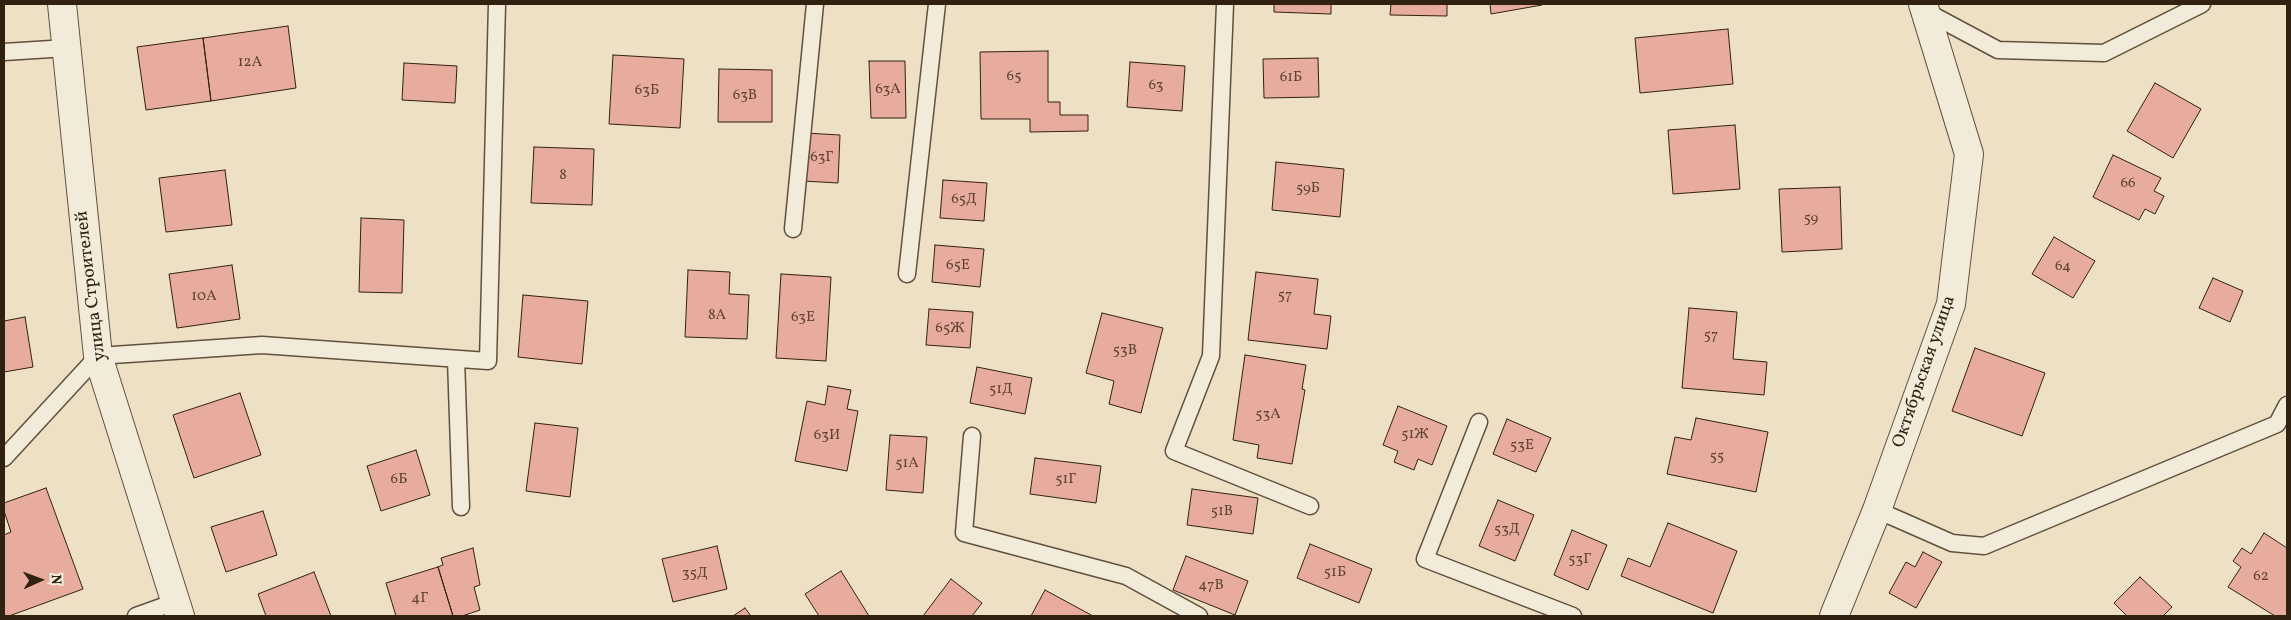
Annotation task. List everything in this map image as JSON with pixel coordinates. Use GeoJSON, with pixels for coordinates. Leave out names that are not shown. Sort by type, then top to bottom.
{"type":"FeatureCollection","features":[{"type":"Feature","properties":{"kind":"street","name":"улица Строителей"},"geometry":{"type":"LineString","coordinates":[[62,4],[98,356],[177,609]]}},
{"type":"Feature","properties":{"kind":"street","name":"Октябрьская улица"},"geometry":{"type":"LineString","coordinates":[[1834,616],[1877,510],[1951,304],[1969,154],[1924,7]]}},
{"type":"Feature","properties":{"kind":"lane"},"geometry":{"type":"LineString","coordinates":[[4,458],[98,356],[262,345],[488,362],[497,4]]}},
{"type":"Feature","properties":{"kind":"lane"},"geometry":{"type":"LineString","coordinates":[[793,229],[814,4]]}},
{"type":"Feature","properties":{"kind":"lane"},"geometry":{"type":"LineString","coordinates":[[908,274],[937,4]]}},
{"type":"Feature","properties":{"kind":"lane"},"geometry":{"type":"LineString","coordinates":[[1225,4],[1211,356],[1174,451],[1310,506]]}},
{"type":"Feature","properties":{"kind":"lane"},"geometry":{"type":"LineString","coordinates":[[1924,7],[1998,50],[2104,53],[2202,4]]}},
{"type":"Feature","properties":{"kind":"lane"},"geometry":{"type":"LineString","coordinates":[[4,52],[66,48]]}},
{"type":"Feature","properties":{"kind":"lane"},"geometry":{"type":"LineString","coordinates":[[456,359],[461,508]]}},
{"type":"Feature","properties":{"kind":"lane"},"geometry":{"type":"LineString","coordinates":[[1877,510],[1952,544],[1984,546],[2277,424],[2287,405]]}},
{"type":"Feature","properties":{"kind":"lane"},"geometry":{"type":"LineString","coordinates":[[1478,422],[1425,559],[1573,616]]}},
{"type":"Feature","properties":{"kind":"lane"},"geometry":{"type":"LineString","coordinates":[[972,436],[964,533],[1126,576],[1198,616]]}},
{"type":"Feature","properties":{"kind":"lane"},"geometry":{"type":"LineString","coordinates":[[136,616],[177,609]]}},
{"type":"Feature","properties":{"kind":"building"},"geometry":{"type":"Polygon","coordinates":[[[1274,4],[1331,4],[1331,14],[1274,12],[1274,4]]]}},
{"type":"Feature","properties":{"kind":"building"},"geometry":{"type":"Polygon","coordinates":[[[1391,4],[1447,4],[1447,16],[1390,15],[1391,4]]]}},
{"type":"Feature","properties":{"kind":"building"},"geometry":{"type":"Polygon","coordinates":[[[1490,4],[1541,4],[1542,5],[1491,14],[1490,4]]]}},
{"type":"Feature","properties":{"kind":"building"},"geometry":{"type":"Polygon","coordinates":[[[288,26],[296,88],[211,101],[203,38],[288,26]]]}},
{"type":"Feature","properties":{"kind":"building"},"geometry":{"type":"Polygon","coordinates":[[[1728,29],[1733,84],[1640,93],[1635,38],[1728,29]]]}},
{"type":"Feature","properties":{"kind":"building"},"geometry":{"type":"Polygon","coordinates":[[[203,38],[211,101],[146,110],[137,47],[203,38]]]}},
{"type":"Feature","properties":{"kind":"building"},"geometry":{"type":"Polygon","coordinates":[[[1048,51],[1048,102],[1060,102],[1060,115],[1088,115],[1088,131],[1030,132],[1030,119],[981,119],[980,52],[1048,51]]]}},
{"type":"Feature","properties":{"kind":"building"},"geometry":{"type":"Polygon","coordinates":[[[613,55],[684,59],[680,128],[609,124],[613,55]]]}},
{"type":"Feature","properties":{"kind":"building"},"geometry":{"type":"Polygon","coordinates":[[[1318,58],[1319,97],[1264,98],[1263,59],[1318,58]]]}},
{"type":"Feature","properties":{"kind":"building"},"geometry":{"type":"Polygon","coordinates":[[[869,61],[905,61],[906,118],[871,118],[869,61]]]}},
{"type":"Feature","properties":{"kind":"building"},"geometry":{"type":"Polygon","coordinates":[[[1130,62],[1185,66],[1182,111],[1127,107],[1130,62]]]}},
{"type":"Feature","properties":{"kind":"building"},"geometry":{"type":"Polygon","coordinates":[[[404,63],[457,66],[455,103],[402,100],[404,63]]]}},
{"type":"Feature","properties":{"kind":"building"},"geometry":{"type":"Polygon","coordinates":[[[719,69],[772,70],[772,122],[718,122],[719,69]]]}},
{"type":"Feature","properties":{"kind":"building"},"geometry":{"type":"Polygon","coordinates":[[[2155,83],[2201,109],[2173,158],[2127,131],[2155,83]]]}},
{"type":"Feature","properties":{"kind":"building"},"geometry":{"type":"Polygon","coordinates":[[[1735,125],[1740,189],[1673,194],[1668,130],[1735,125]]]}},
{"type":"Feature","properties":{"kind":"building"},"geometry":{"type":"Polygon","coordinates":[[[805,133],[840,135],[838,183],[803,181],[805,133]]]}},
{"type":"Feature","properties":{"kind":"building"},"geometry":{"type":"Polygon","coordinates":[[[534,147],[594,149],[592,205],[531,203],[534,147]]]}},
{"type":"Feature","properties":{"kind":"building"},"geometry":{"type":"Polygon","coordinates":[[[2113,155],[2161,178],[2154,191],[2164,196],[2155,214],[2145,209],[2139,220],[2093,197],[2113,155]]]}},
{"type":"Feature","properties":{"kind":"building"},"geometry":{"type":"Polygon","coordinates":[[[1276,162],[1344,169],[1340,217],[1272,210],[1276,162]]]}},
{"type":"Feature","properties":{"kind":"building"},"geometry":{"type":"Polygon","coordinates":[[[225,170],[232,225],[166,232],[159,178],[225,170]]]}},
{"type":"Feature","properties":{"kind":"building"},"geometry":{"type":"Polygon","coordinates":[[[943,180],[987,183],[984,221],[940,218],[943,180]]]}},
{"type":"Feature","properties":{"kind":"building"},"geometry":{"type":"Polygon","coordinates":[[[1840,187],[1842,249],[1782,252],[1779,189],[1840,187]]]}},
{"type":"Feature","properties":{"kind":"building"},"geometry":{"type":"Polygon","coordinates":[[[361,218],[404,220],[402,293],[359,292],[361,218]]]}},
{"type":"Feature","properties":{"kind":"building"},"geometry":{"type":"Polygon","coordinates":[[[2054,237],[2095,261],[2073,298],[2032,274],[2054,237]]]}},
{"type":"Feature","properties":{"kind":"building"},"geometry":{"type":"Polygon","coordinates":[[[935,245],[984,249],[980,287],[932,282],[935,245]]]}},
{"type":"Feature","properties":{"kind":"building"},"geometry":{"type":"Polygon","coordinates":[[[232,265],[240,319],[177,328],[169,274],[232,265]]]}},
{"type":"Feature","properties":{"kind":"building"},"geometry":{"type":"Polygon","coordinates":[[[688,270],[730,272],[729,294],[749,295],[747,339],[685,337],[688,270]]]}},
{"type":"Feature","properties":{"kind":"building"},"geometry":{"type":"Polygon","coordinates":[[[1256,272],[1318,279],[1314,314],[1331,316],[1327,349],[1248,340],[1256,272]]]}},
{"type":"Feature","properties":{"kind":"building"},"geometry":{"type":"Polygon","coordinates":[[[781,274],[831,277],[826,361],[776,358],[781,274]]]}},
{"type":"Feature","properties":{"kind":"building"},"geometry":{"type":"Polygon","coordinates":[[[2213,278],[2243,291],[2230,322],[2199,308],[2213,278]]]}},
{"type":"Feature","properties":{"kind":"building"},"geometry":{"type":"Polygon","coordinates":[[[523,295],[588,301],[582,364],[518,357],[523,295]]]}},
{"type":"Feature","properties":{"kind":"building"},"geometry":{"type":"Polygon","coordinates":[[[1689,308],[1737,312],[1733,359],[1767,362],[1764,395],[1682,388],[1689,308]]]}},
{"type":"Feature","properties":{"kind":"building"},"geometry":{"type":"Polygon","coordinates":[[[929,309],[973,312],[970,348],[926,345],[929,309]]]}},
{"type":"Feature","properties":{"kind":"building"},"geometry":{"type":"Polygon","coordinates":[[[1102,313],[1163,328],[1141,413],[1109,404],[1114,381],[1086,373],[1102,313]]]}},
{"type":"Feature","properties":{"kind":"building"},"geometry":{"type":"Polygon","coordinates":[[[25,317],[33,367],[4,372],[4,321],[25,317]]]}},
{"type":"Feature","properties":{"kind":"building"},"geometry":{"type":"Polygon","coordinates":[[[1975,348],[2045,373],[2022,436],[1952,411],[1975,348]]]}},
{"type":"Feature","properties":{"kind":"building"},"geometry":{"type":"Polygon","coordinates":[[[1245,355],[1306,365],[1302,389],[1305,390],[1292,464],[1257,458],[1259,445],[1233,440],[1245,355]]]}},
{"type":"Feature","properties":{"kind":"building"},"geometry":{"type":"Polygon","coordinates":[[[977,367],[1032,378],[1025,414],[970,403],[977,367]]]}},
{"type":"Feature","properties":{"kind":"building"},"geometry":{"type":"Polygon","coordinates":[[[828,386],[851,390],[847,409],[858,411],[847,471],[795,461],[807,401],[825,405],[828,386]]]}},
{"type":"Feature","properties":{"kind":"building"},"geometry":{"type":"Polygon","coordinates":[[[240,393],[261,455],[194,478],[173,415],[240,393]]]}},
{"type":"Feature","properties":{"kind":"building"},"geometry":{"type":"Polygon","coordinates":[[[1398,406],[1447,426],[1432,465],[1418,459],[1414,470],[1394,462],[1398,451],[1383,445],[1398,406]]]}},
{"type":"Feature","properties":{"kind":"building"},"geometry":{"type":"Polygon","coordinates":[[[1696,418],[1768,432],[1756,492],[1667,474],[1675,437],[1691,440],[1696,418]]]}},
{"type":"Feature","properties":{"kind":"building"},"geometry":{"type":"Polygon","coordinates":[[[1507,419],[1551,438],[1536,472],[1493,454],[1507,419]]]}},
{"type":"Feature","properties":{"kind":"building"},"geometry":{"type":"Polygon","coordinates":[[[535,423],[578,428],[570,497],[526,491],[535,423]]]}},
{"type":"Feature","properties":{"kind":"building"},"geometry":{"type":"Polygon","coordinates":[[[890,435],[927,437],[923,493],[886,490],[890,435]]]}},
{"type":"Feature","properties":{"kind":"building"},"geometry":{"type":"Polygon","coordinates":[[[416,450],[430,495],[381,511],[367,466],[416,450]]]}},
{"type":"Feature","properties":{"kind":"building"},"geometry":{"type":"Polygon","coordinates":[[[1035,458],[1101,466],[1096,503],[1030,494],[1035,458]]]}},
{"type":"Feature","properties":{"kind":"building"},"geometry":{"type":"Polygon","coordinates":[[[46,488],[83,589],[9,616],[4,616],[4,535],[11,532],[4,511],[4,503],[46,488]]]}},
{"type":"Feature","properties":{"kind":"building"},"geometry":{"type":"Polygon","coordinates":[[[1192,489],[1258,498],[1253,534],[1187,525],[1192,489]]]}},
{"type":"Feature","properties":{"kind":"building"},"geometry":{"type":"Polygon","coordinates":[[[1498,500],[1534,515],[1515,561],[1479,546],[1498,500]]]}},
{"type":"Feature","properties":{"kind":"building"},"geometry":{"type":"Polygon","coordinates":[[[263,511],[277,555],[226,572],[211,527],[263,511]]]}},
{"type":"Feature","properties":{"kind":"building"},"geometry":{"type":"Polygon","coordinates":[[[1668,523],[1737,551],[1713,613],[1621,576],[1628,558],[1650,567],[1668,523]]]}},
{"type":"Feature","properties":{"kind":"building"},"geometry":{"type":"Polygon","coordinates":[[[1572,530],[1607,545],[1588,590],[1554,575],[1572,530]]]}},
{"type":"Feature","properties":{"kind":"building"},"geometry":{"type":"Polygon","coordinates":[[[2264,533],[2287,548],[2287,616],[2275,616],[2228,587],[2241,567],[2233,561],[2242,548],[2251,554],[2264,533]]]}},
{"type":"Feature","properties":{"kind":"building"},"geometry":{"type":"Polygon","coordinates":[[[1310,544],[1372,569],[1359,603],[1297,578],[1310,544]]]}},
{"type":"Feature","properties":{"kind":"building"},"geometry":{"type":"Polygon","coordinates":[[[717,546],[727,589],[673,602],[662,559],[717,546]]]}},
{"type":"Feature","properties":{"kind":"building"},"geometry":{"type":"Polygon","coordinates":[[[473,548],[480,585],[474,587],[480,610],[462,616],[453,616],[438,567],[443,565],[441,558],[473,548]]]}},
{"type":"Feature","properties":{"kind":"building"},"geometry":{"type":"Polygon","coordinates":[[[1923,552],[1942,562],[1916,608],[1889,593],[1906,562],[1915,567],[1923,552]]]}},
{"type":"Feature","properties":{"kind":"building"},"geometry":{"type":"Polygon","coordinates":[[[1186,556],[1248,581],[1235,615],[1173,590],[1186,556]]]}},
{"type":"Feature","properties":{"kind":"building"},"geometry":{"type":"Polygon","coordinates":[[[438,567],[453,616],[396,616],[386,583],[438,567]]]}},
{"type":"Feature","properties":{"kind":"building"},"geometry":{"type":"Polygon","coordinates":[[[841,571],[869,616],[819,616],[805,594],[841,571]]]}},
{"type":"Feature","properties":{"kind":"building"},"geometry":{"type":"Polygon","coordinates":[[[314,572],[331,616],[266,616],[258,594],[314,572]]]}},
{"type":"Feature","properties":{"kind":"building"},"geometry":{"type":"Polygon","coordinates":[[[2140,577],[2172,607],[2163,616],[2127,616],[2114,603],[2140,577]]]}},
{"type":"Feature","properties":{"kind":"building"},"geometry":{"type":"Polygon","coordinates":[[[951,579],[982,603],[972,616],[923,616],[951,579]]]}},
{"type":"Feature","properties":{"kind":"building"},"geometry":{"type":"Polygon","coordinates":[[[1045,590],[1093,616],[1031,616],[1045,590]]]}},
{"type":"Feature","properties":{"kind":"building"},"geometry":{"type":"Polygon","coordinates":[[[745,608],[751,616],[733,616],[745,608]]]}}]}
